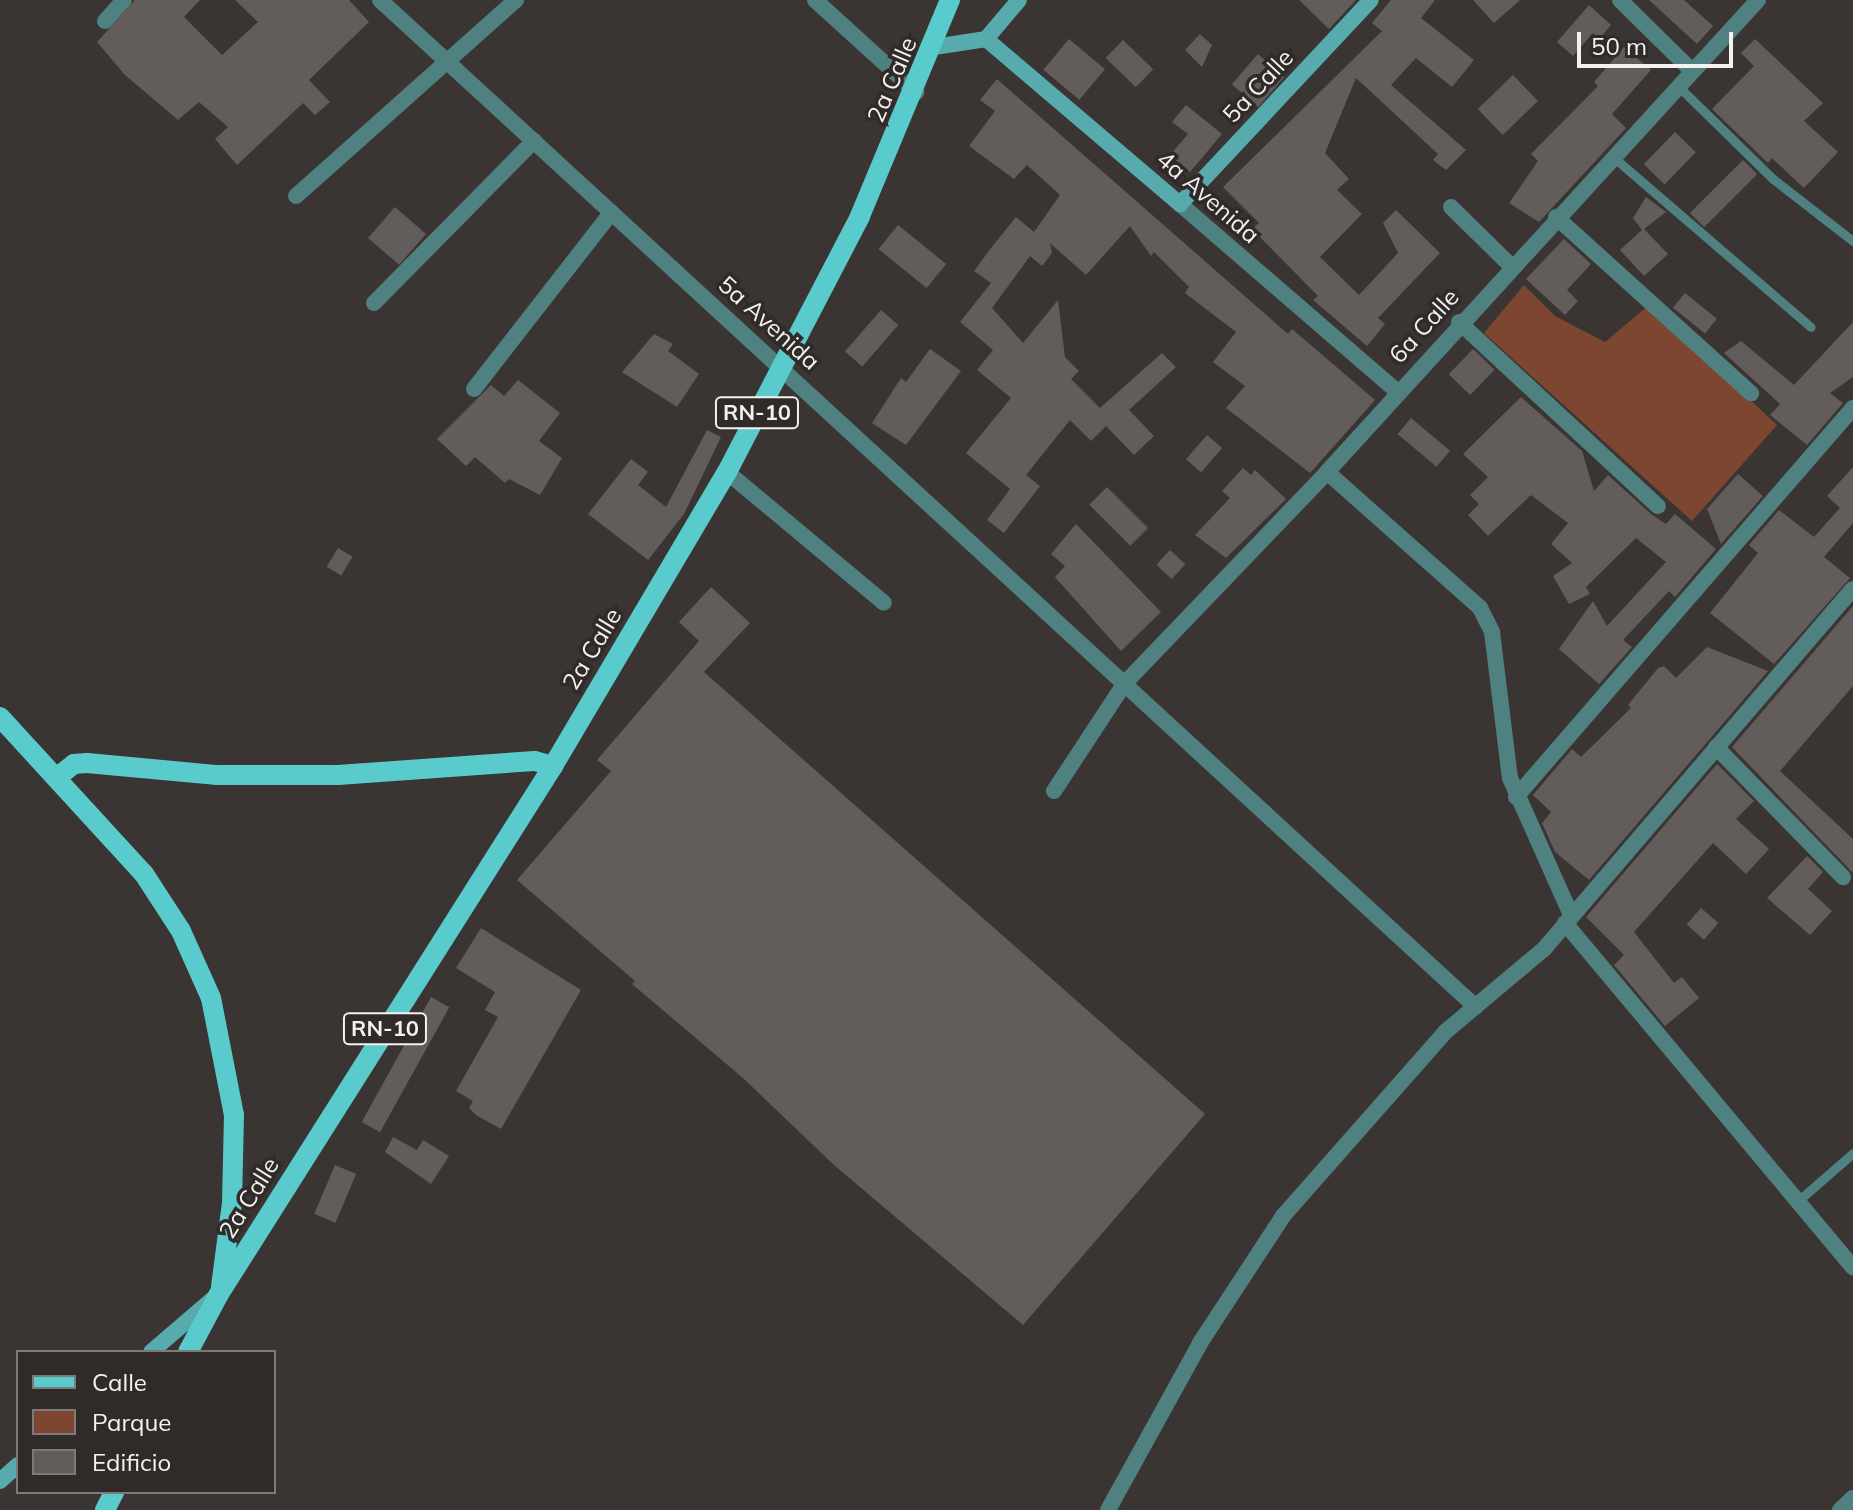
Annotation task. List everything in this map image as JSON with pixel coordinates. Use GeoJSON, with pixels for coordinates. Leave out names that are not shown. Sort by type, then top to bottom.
{"type":"FeatureCollection","features":[{"type":"Feature","properties":{"kind":"main road","name":"2a Calle"},"geometry":{"type":"LineString","coordinates":[[189,1350],[219,1294],[553,766],[727,472],[860,216],[916,92],[950,0]]}},
{"type":"Feature","properties":{"kind":"main road"},"geometry":{"type":"LineString","coordinates":[[0,717],[59,776],[165,904],[211,998],[234,1115],[232,1203],[219,1294]]}},
{"type":"Feature","properties":{"kind":"main road"},"geometry":{"type":"LineString","coordinates":[[59,776],[74,764],[87,763],[217,775],[338,775],[535,761],[553,766]]}},
{"type":"Feature","properties":{"kind":"street"},"geometry":{"type":"LineString","coordinates":[[105,21],[124,0]]}},
{"type":"Feature","properties":{"kind":"street","name":"5a Avenida"},"geometry":{"type":"LineString","coordinates":[[380,0],[1476,1007]]}},
{"type":"Feature","properties":{"kind":"street"},"geometry":{"type":"LineString","coordinates":[[296,196],[516,0]]}},
{"type":"Feature","properties":{"kind":"street"},"geometry":{"type":"LineString","coordinates":[[815,0],[916,92]]}},
{"type":"Feature","properties":{"kind":"street"},"geometry":{"type":"LineString","coordinates":[[934,47],[986,39],[1019,0]]}},
{"type":"Feature","properties":{"kind":"street","name":"5a Calle"},"geometry":{"type":"LineString","coordinates":[[1180,204],[1371,0]]}},
{"type":"Feature","properties":{"kind":"street","name":"6a Calle"},"geometry":{"type":"LineString","coordinates":[[1054,791],[1125,683],[1327,472],[1459,322],[1758,0]]}},
{"type":"Feature","properties":{"kind":"street"},"geometry":{"type":"LineString","coordinates":[[1626,2],[1691,70]]}},
{"type":"Feature","properties":{"kind":"street","name":"4a Avenida"},"geometry":{"type":"LineString","coordinates":[[986,39],[1398,392]]}},
{"type":"Feature","properties":{"kind":"street"},"geometry":{"type":"LineString","coordinates":[[374,303],[534,141]]}},
{"type":"Feature","properties":{"kind":"street"},"geometry":{"type":"LineString","coordinates":[[1451,207],[1511,266]]}},
{"type":"Feature","properties":{"kind":"street"},"geometry":{"type":"LineString","coordinates":[[474,389],[612,212]]}},
{"type":"Feature","properties":{"kind":"street"},"geometry":{"type":"LineString","coordinates":[[1556,217],[1751,393]]}},
{"type":"Feature","properties":{"kind":"street"},"geometry":{"type":"LineString","coordinates":[[1459,322],[1658,506]]}},
{"type":"Feature","properties":{"kind":"street"},"geometry":{"type":"LineString","coordinates":[[1516,797],[1853,408]]}},
{"type":"Feature","properties":{"kind":"street"},"geometry":{"type":"LineString","coordinates":[[727,472],[884,603]]}},
{"type":"Feature","properties":{"kind":"street"},"geometry":{"type":"LineString","coordinates":[[1327,472],[1480,608],[1492,632],[1516,797],[1568,919],[1853,1268]]}},
{"type":"Feature","properties":{"kind":"street"},"geometry":{"type":"LineString","coordinates":[[1108,1510],[1200,1343],[1283,1216],[1383,1099],[1476,1007],[1544,949],[1853,589]]}},
{"type":"Feature","properties":{"kind":"street"},"geometry":{"type":"LineString","coordinates":[[1716,747],[1843,877]]}},
{"type":"Feature","properties":{"kind":"street","name":"RN-10"},"geometry":{"type":"LineString","coordinates":[[153,1350],[219,1294]]}},
{"type":"Feature","properties":{"kind":"street"},"geometry":{"type":"LineString","coordinates":[[0,1481],[16,1467]]}},
{"type":"Feature","properties":{"kind":"street"},"geometry":{"type":"LineString","coordinates":[[1840,1510],[1853,1498]]}},
{"type":"Feature","properties":{"kind":"lane"},"geometry":{"type":"LineString","coordinates":[[1677,85],[1773,179],[1853,241]]}},
{"type":"Feature","properties":{"kind":"lane"},"geometry":{"type":"LineString","coordinates":[[1612,156],[1811,327]]}},
{"type":"Feature","properties":{"kind":"lane"},"geometry":{"type":"LineString","coordinates":[[1799,1200],[1853,1153]]}},
{"type":"Feature","properties":{"kind":"green space"},"geometry":{"type":"Polygon","coordinates":[[[1524,285],[1555,316],[1605,342],[1649,305],[1777,425],[1692,521],[1484,333],[1524,285]]]}},
{"type":"Feature","properties":{"kind":"building"},"geometry":{"type":"Polygon","coordinates":[[[135,0],[200,0],[184,17],[222,55],[258,22],[235,0],[349,0],[369,22],[309,80],[330,102],[315,115],[303,103],[237,165],[215,139],[228,127],[199,102],[178,120],[125,75],[97,42],[135,0]]]}},
{"type":"Feature","properties":{"kind":"building"},"geometry":{"type":"Polygon","coordinates":[[[1299,0],[1356,0],[1329,29],[1299,0]]]}},
{"type":"Feature","properties":{"kind":"building"},"geometry":{"type":"Polygon","coordinates":[[[1391,0],[1435,0],[1421,18],[1474,60],[1452,87],[1416,58],[1391,85],[1466,150],[1446,170],[1433,160],[1438,154],[1356,78],[1325,153],[1349,179],[1337,190],[1362,214],[1320,257],[1359,295],[1398,253],[1383,223],[1396,210],[1440,253],[1378,318],[1385,324],[1367,346],[1313,300],[1318,296],[1252,229],[1259,223],[1223,187],[1382,31],[1372,23],[1391,0]]]}},
{"type":"Feature","properties":{"kind":"building"},"geometry":{"type":"Polygon","coordinates":[[[1473,0],[1520,0],[1494,23],[1473,0]]]}},
{"type":"Feature","properties":{"kind":"building"},"geometry":{"type":"Polygon","coordinates":[[[1649,0],[1684,0],[1713,26],[1697,44],[1649,0]]]}},
{"type":"Feature","properties":{"kind":"building"},"geometry":{"type":"Polygon","coordinates":[[[1589,5],[1611,25],[1599,39],[1593,33],[1573,56],[1557,42],[1589,5]]]}},
{"type":"Feature","properties":{"kind":"building"},"geometry":{"type":"Polygon","coordinates":[[[1200,34],[1212,45],[1202,67],[1185,50],[1200,34]]]}},
{"type":"Feature","properties":{"kind":"building"},"geometry":{"type":"Polygon","coordinates":[[[1069,39],[1105,69],[1079,100],[1043,70],[1069,39]]]}},
{"type":"Feature","properties":{"kind":"building"},"geometry":{"type":"Polygon","coordinates":[[[1755,39],[1823,103],[1804,121],[1838,152],[1804,188],[1772,158],[1768,163],[1712,109],[1754,66],[1741,53],[1755,39]]]}},
{"type":"Feature","properties":{"kind":"building"},"geometry":{"type":"Polygon","coordinates":[[[1123,40],[1153,69],[1136,87],[1106,58],[1123,40]]]}},
{"type":"Feature","properties":{"kind":"building"},"geometry":{"type":"Polygon","coordinates":[[[1624,47],[1651,70],[1612,114],[1626,128],[1539,222],[1509,203],[1538,161],[1531,154],[1598,86],[1594,82],[1624,47]]]}},
{"type":"Feature","properties":{"kind":"building"},"geometry":{"type":"Polygon","coordinates":[[[1258,54],[1284,77],[1258,107],[1232,84],[1258,54]]]}},
{"type":"Feature","properties":{"kind":"building"},"geometry":{"type":"Polygon","coordinates":[[[1513,75],[1538,101],[1503,135],[1478,109],[1513,75]]]}},
{"type":"Feature","properties":{"kind":"building"},"geometry":{"type":"Polygon","coordinates":[[[997,79],[1288,334],[1292,329],[1375,400],[1310,473],[1226,408],[1245,386],[1213,362],[1236,332],[1185,293],[1189,287],[1154,252],[1151,256],[1130,226],[1086,275],[1050,243],[1052,253],[1042,266],[1030,256],[992,308],[1023,343],[1058,300],[1065,357],[1079,371],[1071,379],[1100,408],[1162,353],[1176,367],[1129,410],[1154,436],[1134,455],[1106,426],[1091,441],[1070,420],[1026,475],[1040,486],[1004,533],[987,520],[1010,489],[966,453],[1011,398],[977,370],[993,350],[960,322],[991,283],[974,271],[991,248],[1016,217],[1034,232],[1060,195],[1027,165],[1014,179],[969,146],[995,111],[980,100],[997,79]]]}},
{"type":"Feature","properties":{"kind":"building"},"geometry":{"type":"Polygon","coordinates":[[[1186,105],[1222,134],[1190,172],[1170,155],[1188,134],[1172,122],[1186,105]]]}},
{"type":"Feature","properties":{"kind":"building"},"geometry":{"type":"Polygon","coordinates":[[[1675,132],[1696,152],[1665,185],[1644,164],[1675,132]]]}},
{"type":"Feature","properties":{"kind":"building"},"geometry":{"type":"Polygon","coordinates":[[[1743,160],[1757,174],[1704,227],[1690,213],[1743,160]]]}},
{"type":"Feature","properties":{"kind":"building"},"geometry":{"type":"Polygon","coordinates":[[[1646,197],[1666,212],[1644,229],[1668,254],[1644,276],[1620,250],[1642,230],[1633,218],[1646,197]]]}},
{"type":"Feature","properties":{"kind":"building"},"geometry":{"type":"Polygon","coordinates":[[[395,207],[426,234],[399,265],[368,238],[395,207]]]}},
{"type":"Feature","properties":{"kind":"building"},"geometry":{"type":"Polygon","coordinates":[[[898,225],[946,264],[927,288],[878,249],[898,225]]]}},
{"type":"Feature","properties":{"kind":"building"},"geometry":{"type":"Polygon","coordinates":[[[1564,239],[1591,264],[1567,290],[1578,301],[1565,315],[1526,279],[1564,239]]]}},
{"type":"Feature","properties":{"kind":"building"},"geometry":{"type":"Polygon","coordinates":[[[1685,293],[1717,319],[1705,334],[1673,308],[1685,293]]]}},
{"type":"Feature","properties":{"kind":"building"},"geometry":{"type":"Polygon","coordinates":[[[881,310],[898,325],[862,367],[845,352],[881,310]]]}},
{"type":"Feature","properties":{"kind":"building"},"geometry":{"type":"Polygon","coordinates":[[[1853,322],[1853,377],[1830,393],[1843,403],[1807,445],[1770,415],[1780,404],[1724,353],[1741,341],[1794,385],[1853,322]]]}},
{"type":"Feature","properties":{"kind":"building"},"geometry":{"type":"Polygon","coordinates":[[[654,334],[673,344],[668,351],[699,374],[677,407],[622,372],[654,334]]]}},
{"type":"Feature","properties":{"kind":"building"},"geometry":{"type":"Polygon","coordinates":[[[930,349],[961,371],[906,445],[872,423],[901,378],[906,382],[930,349]]]}},
{"type":"Feature","properties":{"kind":"building"},"geometry":{"type":"Polygon","coordinates":[[[1473,349],[1495,370],[1470,395],[1449,374],[1473,349]]]}},
{"type":"Feature","properties":{"kind":"building"},"geometry":{"type":"Polygon","coordinates":[[[518,380],[560,413],[539,441],[562,458],[540,495],[509,479],[505,483],[475,457],[466,466],[437,439],[491,385],[504,396],[518,380]]]}},
{"type":"Feature","properties":{"kind":"building"},"geometry":{"type":"Polygon","coordinates":[[[1521,397],[1582,451],[1594,491],[1608,475],[1651,514],[1666,524],[1675,514],[1716,549],[1675,597],[1669,591],[1623,640],[1632,647],[1599,684],[1559,649],[1593,601],[1607,626],[1666,562],[1636,538],[1586,587],[1590,594],[1569,604],[1553,576],[1572,563],[1551,544],[1568,523],[1531,495],[1488,536],[1468,515],[1479,504],[1470,495],[1488,477],[1463,454],[1521,397]]]}},
{"type":"Feature","properties":{"kind":"building"},"geometry":{"type":"Polygon","coordinates":[[[1411,418],[1450,451],[1437,467],[1398,434],[1411,418]]]}},
{"type":"Feature","properties":{"kind":"building"},"geometry":{"type":"Polygon","coordinates":[[[707,430],[721,437],[684,514],[648,560],[588,514],[631,459],[648,472],[638,485],[666,507],[707,430]]]}},
{"type":"Feature","properties":{"kind":"building"},"geometry":{"type":"Polygon","coordinates":[[[1207,435],[1222,448],[1201,472],[1186,459],[1207,435]]]}},
{"type":"Feature","properties":{"kind":"building"},"geometry":{"type":"Polygon","coordinates":[[[1853,467],[1853,523],[1824,557],[1850,578],[1774,664],[1710,613],[1758,553],[1749,545],[1779,510],[1814,537],[1840,508],[1827,496],[1853,467]]]}},
{"type":"Feature","properties":{"kind":"building"},"geometry":{"type":"Polygon","coordinates":[[[1243,468],[1251,475],[1255,470],[1286,499],[1226,558],[1195,535],[1230,498],[1222,491],[1243,468]]]}},
{"type":"Feature","properties":{"kind":"building"},"geometry":{"type":"Polygon","coordinates":[[[1738,474],[1763,496],[1721,544],[1707,509],[1738,474]]]}},
{"type":"Feature","properties":{"kind":"building"},"geometry":{"type":"Polygon","coordinates":[[[1107,487],[1148,528],[1130,546],[1089,505],[1107,487]]]}},
{"type":"Feature","properties":{"kind":"building"},"geometry":{"type":"Polygon","coordinates":[[[1076,524],[1161,612],[1121,651],[1055,577],[1065,566],[1051,554],[1076,524]]]}},
{"type":"Feature","properties":{"kind":"building"},"geometry":{"type":"Polygon","coordinates":[[[338,548],[353,557],[341,576],[327,567],[338,548]]]}},
{"type":"Feature","properties":{"kind":"building"},"geometry":{"type":"Polygon","coordinates":[[[1170,550],[1185,564],[1172,579],[1156,565],[1170,550]]]}},
{"type":"Feature","properties":{"kind":"building"},"geometry":{"type":"Polygon","coordinates":[[[711,587],[750,623],[704,672],[1205,1114],[1023,1325],[834,1165],[743,1078],[632,984],[635,981],[517,880],[611,771],[597,760],[699,641],[679,622],[711,587]]]}},
{"type":"Feature","properties":{"kind":"building"},"geometry":{"type":"Polygon","coordinates":[[[1853,606],[1853,686],[1780,771],[1853,839],[1853,873],[1732,747],[1853,606]]]}},
{"type":"Feature","properties":{"kind":"building"},"geometry":{"type":"Polygon","coordinates":[[[1707,647],[1768,671],[1589,880],[1555,852],[1542,823],[1551,812],[1533,795],[1572,749],[1581,757],[1631,708],[1628,705],[1658,668],[1664,666],[1676,678],[1707,647]]]}},
{"type":"Feature","properties":{"kind":"building"},"geometry":{"type":"Polygon","coordinates":[[[1717,764],[1754,801],[1736,819],[1769,849],[1746,874],[1713,843],[1634,932],[1674,983],[1682,977],[1699,998],[1665,1026],[1614,965],[1624,955],[1586,917],[1717,764]]]}},
{"type":"Feature","properties":{"kind":"building"},"geometry":{"type":"Polygon","coordinates":[[[1807,856],[1823,872],[1808,889],[1832,911],[1810,935],[1767,898],[1807,856]]]}},
{"type":"Feature","properties":{"kind":"building"},"geometry":{"type":"Polygon","coordinates":[[[1701,908],[1718,923],[1704,940],[1687,925],[1701,908]]]}},
{"type":"Feature","properties":{"kind":"building"},"geometry":{"type":"Polygon","coordinates":[[[481,928],[581,990],[501,1129],[476,1115],[469,1108],[473,1101],[456,1091],[498,1017],[485,1010],[495,992],[456,968],[481,928]]]}},
{"type":"Feature","properties":{"kind":"building"},"geometry":{"type":"Polygon","coordinates":[[[431,997],[449,1007],[380,1132],[362,1122],[431,997]]]}},
{"type":"Feature","properties":{"kind":"building"},"geometry":{"type":"Polygon","coordinates":[[[393,1137],[417,1150],[423,1140],[449,1156],[431,1184],[385,1152],[393,1137]]]}},
{"type":"Feature","properties":{"kind":"building"},"geometry":{"type":"Polygon","coordinates":[[[335,1165],[356,1174],[335,1223],[314,1214],[335,1165]]]}}]}
